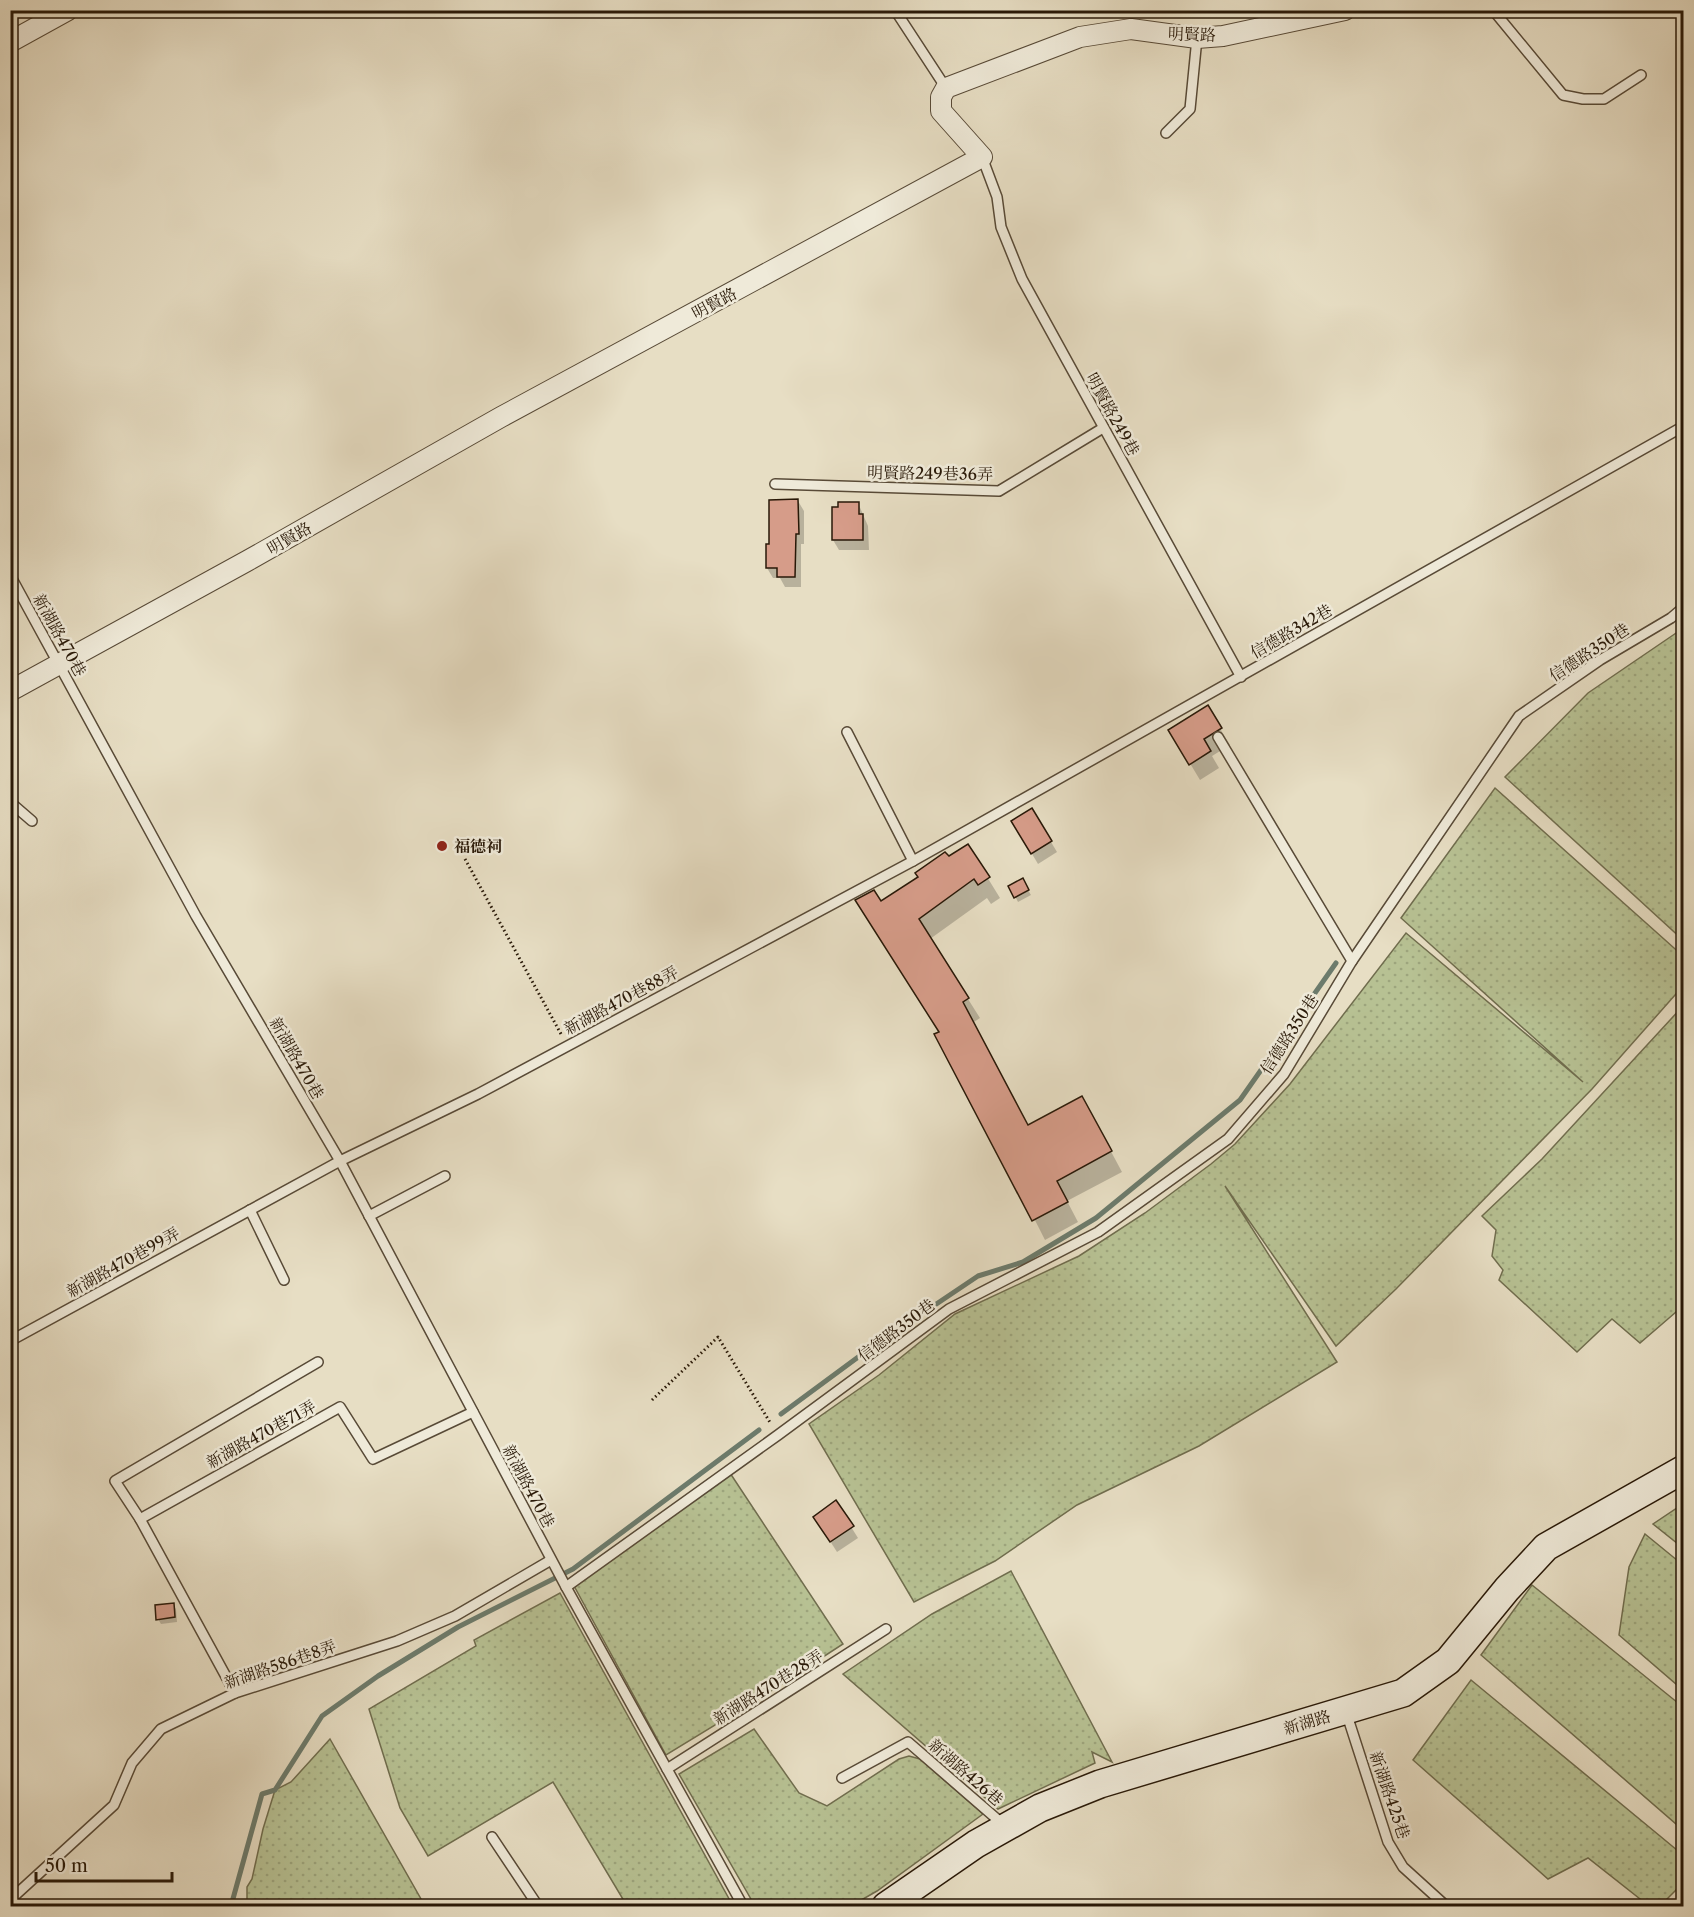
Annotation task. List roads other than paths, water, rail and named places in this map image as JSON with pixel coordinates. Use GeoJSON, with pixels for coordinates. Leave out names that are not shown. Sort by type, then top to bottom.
{"type":"FeatureCollection","features":[{"type":"Feature","properties":{"kind":"street"},"geometry":{"type":"LineString","coordinates":[[10,42],[68,10]]}},
{"type":"Feature","properties":{"kind":"street","name":"明賢路"},"geometry":{"type":"LineString","coordinates":[[946,88],[1080,37],[1131,29],[1197,38],[1223,36],[1345,10]]}},
{"type":"Feature","properties":{"kind":"street"},"geometry":{"type":"LineString","coordinates":[[946,88],[941,97],[941,111],[982,157]]}},
{"type":"Feature","properties":{"kind":"street","name":"明賢路"},"geometry":{"type":"LineString","coordinates":[[10,691],[247,561],[501,417],[982,157]]}},
{"type":"Feature","properties":{"kind":"street","name":"新湖路"},"geometry":{"type":"LineString","coordinates":[[898,1903],[976,1844],[1040,1808],[1100,1784],[1403,1693],[1448,1660],[1507,1589],[1546,1547],[1683,1469]]}},
{"type":"Feature","properties":{"kind":"lane"},"geometry":{"type":"LineString","coordinates":[[895,10],[946,88]]}},
{"type":"Feature","properties":{"kind":"lane"},"geometry":{"type":"LineString","coordinates":[[1493,10],[1563,95],[1583,99],[1604,99],[1641,75]]}},
{"type":"Feature","properties":{"kind":"lane"},"geometry":{"type":"LineString","coordinates":[[1166,133],[1190,109],[1197,38]]}},
{"type":"Feature","properties":{"kind":"lane","name":"明賢路249巷"},"geometry":{"type":"LineString","coordinates":[[982,157],[997,197],[1001,227],[1022,279],[1241,677]]}},
{"type":"Feature","properties":{"kind":"lane","name":"信德路342巷"},"geometry":{"type":"LineString","coordinates":[[913,861],[1683,426]]}},
{"type":"Feature","properties":{"kind":"lane","name":"明賢路249巷36弄"},"geometry":{"type":"LineString","coordinates":[[775,484],[999,491],[1104,428]]}},
{"type":"Feature","properties":{"kind":"lane","name":"新湖路470巷"},"geometry":{"type":"LineString","coordinates":[[10,575],[196,916],[340,1161],[566,1587]]}},
{"type":"Feature","properties":{"kind":"lane","name":"信德路350巷"},"geometry":{"type":"LineString","coordinates":[[566,1587],[950,1309],[1098,1232],[1228,1139],[1284,1074],[1352,961],[1520,716],[1600,660],[1671,618],[1683,607]]}},
{"type":"Feature","properties":{"kind":"lane"},"geometry":{"type":"LineString","coordinates":[[847,732],[913,861]]}},
{"type":"Feature","properties":{"kind":"lane"},"geometry":{"type":"LineString","coordinates":[[1218,737],[1352,961]]}},
{"type":"Feature","properties":{"kind":"lane"},"geometry":{"type":"LineString","coordinates":[[10,802],[32,822]]}},
{"type":"Feature","properties":{"kind":"lane","name":"新湖路470巷88弄"},"geometry":{"type":"LineString","coordinates":[[340,1161],[478,1094],[913,861]]}},
{"type":"Feature","properties":{"kind":"lane","name":"新湖路470巷99弄"},"geometry":{"type":"LineString","coordinates":[[10,1341],[340,1161]]}},
{"type":"Feature","properties":{"kind":"lane"},"geometry":{"type":"LineString","coordinates":[[369,1216],[445,1176]]}},
{"type":"Feature","properties":{"kind":"lane"},"geometry":{"type":"LineString","coordinates":[[250,1210],[284,1280]]}},
{"type":"Feature","properties":{"kind":"lane","name":"新湖路470巷71弄"},"geometry":{"type":"LineString","coordinates":[[235,1693],[140,1519],[115,1481],[318,1362]]}},
{"type":"Feature","properties":{"kind":"lane","name":"新湖路470巷71弄"},"geometry":{"type":"LineString","coordinates":[[140,1519],[340,1407],[373,1460],[473,1412]]}},
{"type":"Feature","properties":{"kind":"lane","name":"新湖路586巷8弄"},"geometry":{"type":"LineString","coordinates":[[10,1900],[114,1805],[132,1763],[161,1729],[235,1693],[397,1641],[455,1616],[551,1560]]}},
{"type":"Feature","properties":{"kind":"lane"},"geometry":{"type":"LineString","coordinates":[[566,1587],[743,1906]]}},
{"type":"Feature","properties":{"kind":"lane","name":"新湖路470巷28弄"},"geometry":{"type":"LineString","coordinates":[[667,1769],[886,1629]]}},
{"type":"Feature","properties":{"kind":"lane","name":"新湖路425巷"},"geometry":{"type":"LineString","coordinates":[[1345,1710],[1388,1842],[1403,1867],[1446,1906]]}},
{"type":"Feature","properties":{"kind":"lane","name":"新湖路426巷"},"geometry":{"type":"LineString","coordinates":[[842,1778],[908,1742],[1007,1827]]}},
{"type":"Feature","properties":{"kind":"lane"},"geometry":{"type":"LineString","coordinates":[[492,1837],[537,1906]]}},
{"type":"Feature","properties":{"kind":"waterway"},"geometry":{"type":"LineString","coordinates":[[781,1414],[865,1352],[978,1276],[1023,1262],[1096,1218],[1240,1100],[1336,963]]}},
{"type":"Feature","properties":{"kind":"waterway"},"geometry":{"type":"LineString","coordinates":[[231,1906],[262,1794],[275,1790],[322,1716],[378,1676],[458,1627],[573,1569],[759,1430]]}},
{"type":"Feature","properties":{"kind":"place","name":"福德祠"},"geometry":{"type":"Point","coordinates":[442,846]}}]}
